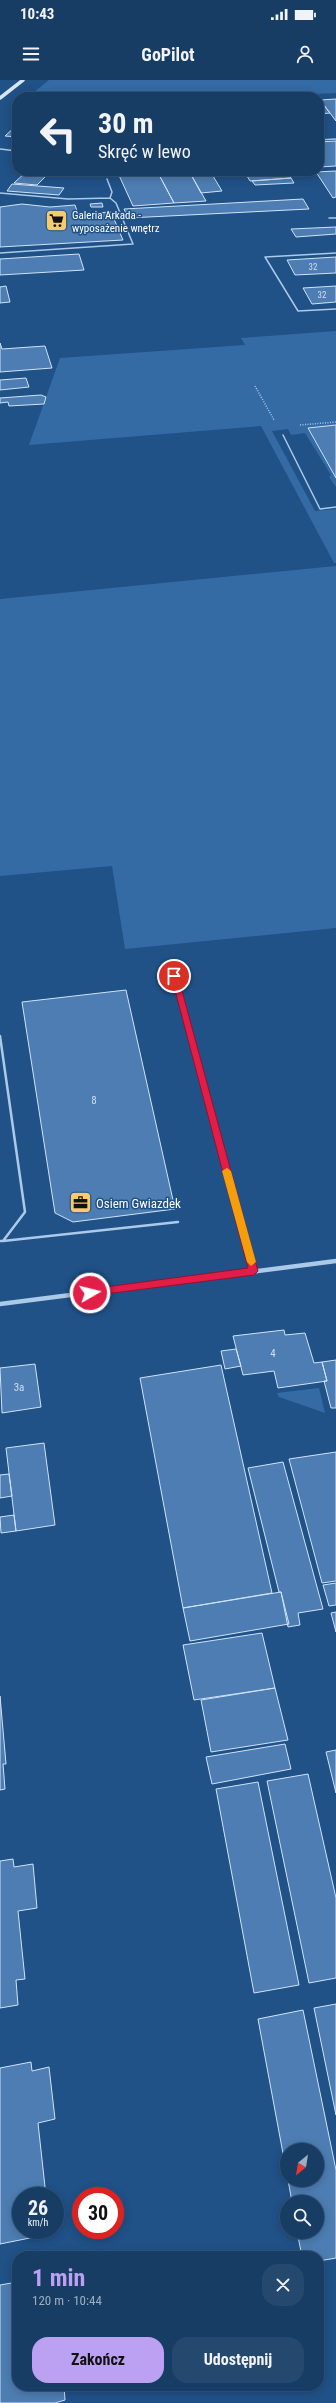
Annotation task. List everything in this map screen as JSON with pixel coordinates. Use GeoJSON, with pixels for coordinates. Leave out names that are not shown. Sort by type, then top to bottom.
{"type":"FeatureCollection","features":[{"type":"Feature","properties":{"kind":"main road"},"geometry":{"type":"LineString","coordinates":[[0,98],[23,80]]}},
{"type":"Feature","properties":{"kind":"street"},"geometry":{"type":"LineString","coordinates":[[0,1304],[336,1261]]}},
{"type":"Feature","properties":{"kind":"lane"},"geometry":{"type":"LineString","coordinates":[[324,140],[336,139]]}},
{"type":"Feature","properties":{"kind":"lane"},"geometry":{"type":"LineString","coordinates":[[0,149],[12,150]]}},
{"type":"Feature","properties":{"kind":"lane"},"geometry":{"type":"LineString","coordinates":[[107,179],[112,192],[110,198]]}},
{"type":"Feature","properties":{"kind":"lane"},"geometry":{"type":"LineString","coordinates":[[0,193],[68,199],[110,198],[116,203],[133,244],[123,246],[0,253]]}},
{"type":"Feature","properties":{"kind":"lane"},"geometry":{"type":"LineString","coordinates":[[329,218],[336,218]]}},
{"type":"Feature","properties":{"kind":"lane"},"geometry":{"type":"LineString","coordinates":[[336,253],[265,257],[298,311],[336,309]]}},
{"type":"Feature","properties":{"kind":"lane"},"geometry":{"type":"LineString","coordinates":[[283,436],[320,508],[336,507]]}},
{"type":"Feature","properties":{"kind":"lane"},"geometry":{"type":"LineString","coordinates":[[174,976],[254,1271]]}},
{"type":"Feature","properties":{"kind":"lane"},"geometry":{"type":"LineString","coordinates":[[0,1036],[25,1212],[2,1241]]}},
{"type":"Feature","properties":{"kind":"lane"},"geometry":{"type":"LineString","coordinates":[[2,1241],[178,1222]]}},
{"type":"Feature","properties":{"kind":"path"},"geometry":{"type":"LineString","coordinates":[[255,386],[283,436]]}},
{"type":"Feature","properties":{"kind":"path"},"geometry":{"type":"LineString","coordinates":[[300,426],[336,422]]}},
{"type":"Feature","properties":{"kind":"shaded area"},"geometry":{"type":"Polygon","coordinates":[[[49,80],[336,80],[336,93],[324,94],[324,92],[34,92],[49,80]]]}},
{"type":"Feature","properties":{"kind":"shaded area"},"geometry":{"type":"Polygon","coordinates":[[[336,331],[336,425],[308,428],[336,478],[336,487],[329,477],[331,475],[305,433],[291,435],[288,429],[272,431],[315,511],[336,509],[336,563],[334,563],[261,426],[29,445],[60,358],[245,345],[241,338],[336,331]]]}},
{"type":"Feature","properties":{"kind":"shaded area"},"geometry":{"type":"Polygon","coordinates":[[[336,566],[336,928],[125,949],[112,866],[0,876],[0,599],[336,566]]]}},
{"type":"Feature","properties":{"kind":"shaded area"},"geometry":{"type":"Polygon","coordinates":[[[319,1388],[325,1413],[279,1397],[277,1393],[319,1388]]]}},
{"type":"Feature","properties":{"kind":"building"},"geometry":{"type":"Polygon","coordinates":[[[336,99],[336,121],[324,105],[324,100],[336,99]]]}},
{"type":"Feature","properties":{"kind":"building"},"geometry":{"type":"Polygon","coordinates":[[[324,105],[330,113],[324,114],[324,105]]]}},
{"type":"Feature","properties":{"kind":"building"},"geometry":{"type":"Polygon","coordinates":[[[12,130],[12,137],[5,136],[12,130]]]}},
{"type":"Feature","properties":{"kind":"building"},"geometry":{"type":"Polygon","coordinates":[[[336,141],[336,166],[324,167],[324,142],[336,141]]]}},
{"type":"Feature","properties":{"kind":"building"},"geometry":{"type":"Polygon","coordinates":[[[336,171],[336,197],[333,198],[319,176],[324,176],[324,172],[336,171]]]}},
{"type":"Feature","properties":{"kind":"building"},"geometry":{"type":"Polygon","coordinates":[[[22,176],[46,176],[37,185],[14,183],[22,176]]]}},
{"type":"Feature","properties":{"kind":"building"},"geometry":{"type":"Polygon","coordinates":[[[119,176],[160,176],[174,203],[133,206],[119,176]]]}},
{"type":"Feature","properties":{"kind":"building"},"geometry":{"type":"Polygon","coordinates":[[[160,176],[192,176],[206,201],[174,203],[160,176]]]}},
{"type":"Feature","properties":{"kind":"building"},"geometry":{"type":"Polygon","coordinates":[[[192,176],[213,176],[222,191],[201,193],[192,176]]]}},
{"type":"Feature","properties":{"kind":"building"},"geometry":{"type":"Polygon","coordinates":[[[247,176],[290,176],[291,178],[250,181],[247,176]]]}},
{"type":"Feature","properties":{"kind":"building"},"geometry":{"type":"Polygon","coordinates":[[[291,178],[294,183],[255,185],[252,181],[291,178]]]}},
{"type":"Feature","properties":{"kind":"building"},"geometry":{"type":"Polygon","coordinates":[[[12,184],[64,188],[59,195],[7,191],[12,184]]]}},
{"type":"Feature","properties":{"kind":"building"},"geometry":{"type":"Polygon","coordinates":[[[303,199],[309,209],[128,218],[124,209],[303,199]]]}},
{"type":"Feature","properties":{"kind":"building"},"geometry":{"type":"Polygon","coordinates":[[[102,203],[103,207],[91,207],[90,204],[102,203]]]}},
{"type":"Feature","properties":{"kind":"building","name":"Galeria Arkada - wyposażenie wnętrz"},"geometry":{"type":"Polygon","coordinates":[[[22,204],[50,207],[75,205],[78,214],[111,212],[123,240],[0,247],[0,207],[22,204]]]}},
{"type":"Feature","properties":{"kind":"building"},"geometry":{"type":"Polygon","coordinates":[[[336,227],[336,234],[296,237],[291,229],[336,227]]]}},
{"type":"Feature","properties":{"kind":"building"},"geometry":{"type":"Polygon","coordinates":[[[79,254],[84,270],[0,275],[0,259],[79,254]]]}},
{"type":"Feature","properties":{"kind":"building"},"geometry":{"type":"Polygon","coordinates":[[[336,257],[336,273],[295,275],[287,260],[336,257]]]}},
{"type":"Feature","properties":{"kind":"building"},"geometry":{"type":"Polygon","coordinates":[[[6,286],[10,302],[0,303],[0,287],[6,286]]]}},
{"type":"Feature","properties":{"kind":"building"},"geometry":{"type":"Polygon","coordinates":[[[336,286],[336,302],[312,304],[303,288],[336,286]]]}},
{"type":"Feature","properties":{"kind":"building"},"geometry":{"type":"Polygon","coordinates":[[[0,343],[2,349],[45,346],[52,368],[0,372],[0,343]]]}},
{"type":"Feature","properties":{"kind":"building"},"geometry":{"type":"Polygon","coordinates":[[[26,378],[29,387],[0,390],[0,380],[26,378]]]}},
{"type":"Feature","properties":{"kind":"building"},"geometry":{"type":"Polygon","coordinates":[[[41,395],[46,397],[44,404],[9,406],[8,402],[0,403],[0,398],[41,395]]]}},
{"type":"Feature","properties":{"kind":"building"},"geometry":{"type":"Polygon","coordinates":[[[336,425],[336,478],[308,428],[336,425]]]}},
{"type":"Feature","properties":{"kind":"building"},"geometry":{"type":"Polygon","coordinates":[[[126,990],[175,1209],[73,1222],[55,1213],[22,1002],[126,990]]]}},
{"type":"Feature","properties":{"kind":"building"},"geometry":{"type":"Polygon","coordinates":[[[284,1330],[285,1335],[305,1333],[314,1363],[322,1362],[327,1381],[278,1388],[274,1371],[243,1375],[233,1336],[284,1330]]]}},
{"type":"Feature","properties":{"kind":"building"},"geometry":{"type":"Polygon","coordinates":[[[236,1349],[241,1366],[225,1369],[221,1351],[236,1349]]]}},
{"type":"Feature","properties":{"kind":"building"},"geometry":{"type":"Polygon","coordinates":[[[336,1360],[336,1408],[331,1408],[324,1381],[327,1381],[322,1362],[336,1360]]]}},
{"type":"Feature","properties":{"kind":"building"},"geometry":{"type":"Polygon","coordinates":[[[35,1364],[41,1407],[2,1413],[0,1368],[35,1364]]]}},
{"type":"Feature","properties":{"kind":"building"},"geometry":{"type":"Polygon","coordinates":[[[221,1365],[272,1593],[183,1608],[140,1378],[221,1365]]]}},
{"type":"Feature","properties":{"kind":"building"},"geometry":{"type":"Polygon","coordinates":[[[44,1443],[55,1525],[16,1531],[6,1448],[44,1443]]]}},
{"type":"Feature","properties":{"kind":"building"},"geometry":{"type":"Polygon","coordinates":[[[336,1452],[336,1581],[322,1583],[289,1459],[336,1452]]]}},
{"type":"Feature","properties":{"kind":"building"},"geometry":{"type":"Polygon","coordinates":[[[283,1462],[323,1609],[298,1613],[300,1625],[288,1627],[281,1592],[279,1592],[248,1468],[283,1462]]]}},
{"type":"Feature","properties":{"kind":"building"},"geometry":{"type":"Polygon","coordinates":[[[9,1474],[12,1496],[0,1498],[0,1475],[9,1474]]]}},
{"type":"Feature","properties":{"kind":"building"},"geometry":{"type":"Polygon","coordinates":[[[14,1515],[16,1531],[1,1533],[0,1517],[14,1515]]]}},
{"type":"Feature","properties":{"kind":"building"},"geometry":{"type":"Polygon","coordinates":[[[336,1583],[336,1605],[329,1606],[323,1585],[336,1583]]]}},
{"type":"Feature","properties":{"kind":"building"},"geometry":{"type":"Polygon","coordinates":[[[281,1592],[289,1624],[190,1641],[183,1608],[281,1592]]]}},
{"type":"Feature","properties":{"kind":"building"},"geometry":{"type":"Polygon","coordinates":[[[336,1612],[336,1632],[331,1613],[336,1612]]]}},
{"type":"Feature","properties":{"kind":"building"},"geometry":{"type":"Polygon","coordinates":[[[262,1633],[275,1688],[194,1700],[183,1645],[262,1633]]]}},
{"type":"Feature","properties":{"kind":"building"},"geometry":{"type":"Polygon","coordinates":[[[275,1688],[288,1740],[211,1752],[201,1700],[275,1688]]]}},
{"type":"Feature","properties":{"kind":"building"},"geometry":{"type":"Polygon","coordinates":[[[0,1696],[6,1764],[3,1764],[5,1789],[0,1790],[0,1696]]]}},
{"type":"Feature","properties":{"kind":"building"},"geometry":{"type":"Polygon","coordinates":[[[285,1744],[291,1769],[212,1784],[206,1757],[285,1744]]]}},
{"type":"Feature","properties":{"kind":"building"},"geometry":{"type":"Polygon","coordinates":[[[336,1750],[336,1793],[326,1752],[336,1750]]]}},
{"type":"Feature","properties":{"kind":"building"},"geometry":{"type":"Polygon","coordinates":[[[308,1774],[336,1898],[336,1978],[309,1983],[267,1781],[308,1774]]]}},
{"type":"Feature","properties":{"kind":"building"},"geometry":{"type":"Polygon","coordinates":[[[258,1782],[299,1985],[254,1993],[216,1789],[258,1782]]]}},
{"type":"Feature","properties":{"kind":"building"},"geometry":{"type":"Polygon","coordinates":[[[13,1859],[14,1867],[33,1864],[37,1908],[18,1911],[25,1979],[16,1980],[18,2005],[0,2008],[0,1861],[13,1859]]]}},
{"type":"Feature","properties":{"kind":"building"},"geometry":{"type":"Polygon","coordinates":[[[336,2004],[336,2115],[314,2008],[336,2004]]]}},
{"type":"Feature","properties":{"kind":"building"},"geometry":{"type":"Polygon","coordinates":[[[303,2010],[336,2170],[336,2258],[324,2260],[324,2251],[301,2251],[298,2239],[324,2239],[324,2195],[291,2195],[289,2187],[324,2187],[324,2143],[281,2143],[258,2019],[303,2010]]]}},
{"type":"Feature","properties":{"kind":"building"},"geometry":{"type":"Polygon","coordinates":[[[31,2062],[32,2071],[49,2067],[55,2119],[38,2123],[45,2187],[12,2187],[12,2239],[25,2239],[0,2244],[0,2068],[31,2062]]]}},
{"type":"Feature","properties":{"kind":"building"},"geometry":{"type":"Polygon","coordinates":[[[12,2283],[12,2391],[64,2391],[65,2400],[55,2403],[0,2403],[0,2285],[12,2283]]]}},
{"type":"Feature","properties":{"kind":"slow traffic"},"geometry":{"type":"LineString","coordinates":[[227,1171],[251,1262]]}},
{"type":"Feature","properties":{"kind":"place","name":"Galeria Arkada - wyposażenie wnętrz"},"geometry":{"type":"Point","coordinates":[57,221]}},
{"type":"Feature","properties":{"kind":"place","name":"Osiem Gwiazdek"},"geometry":{"type":"Point","coordinates":[80,1203]}},
{"type":"Feature","properties":{"kind":"route"},"geometry":{"type":"LineString","coordinates":[[90,1293],[254,1271],[174,976]]}}]}
